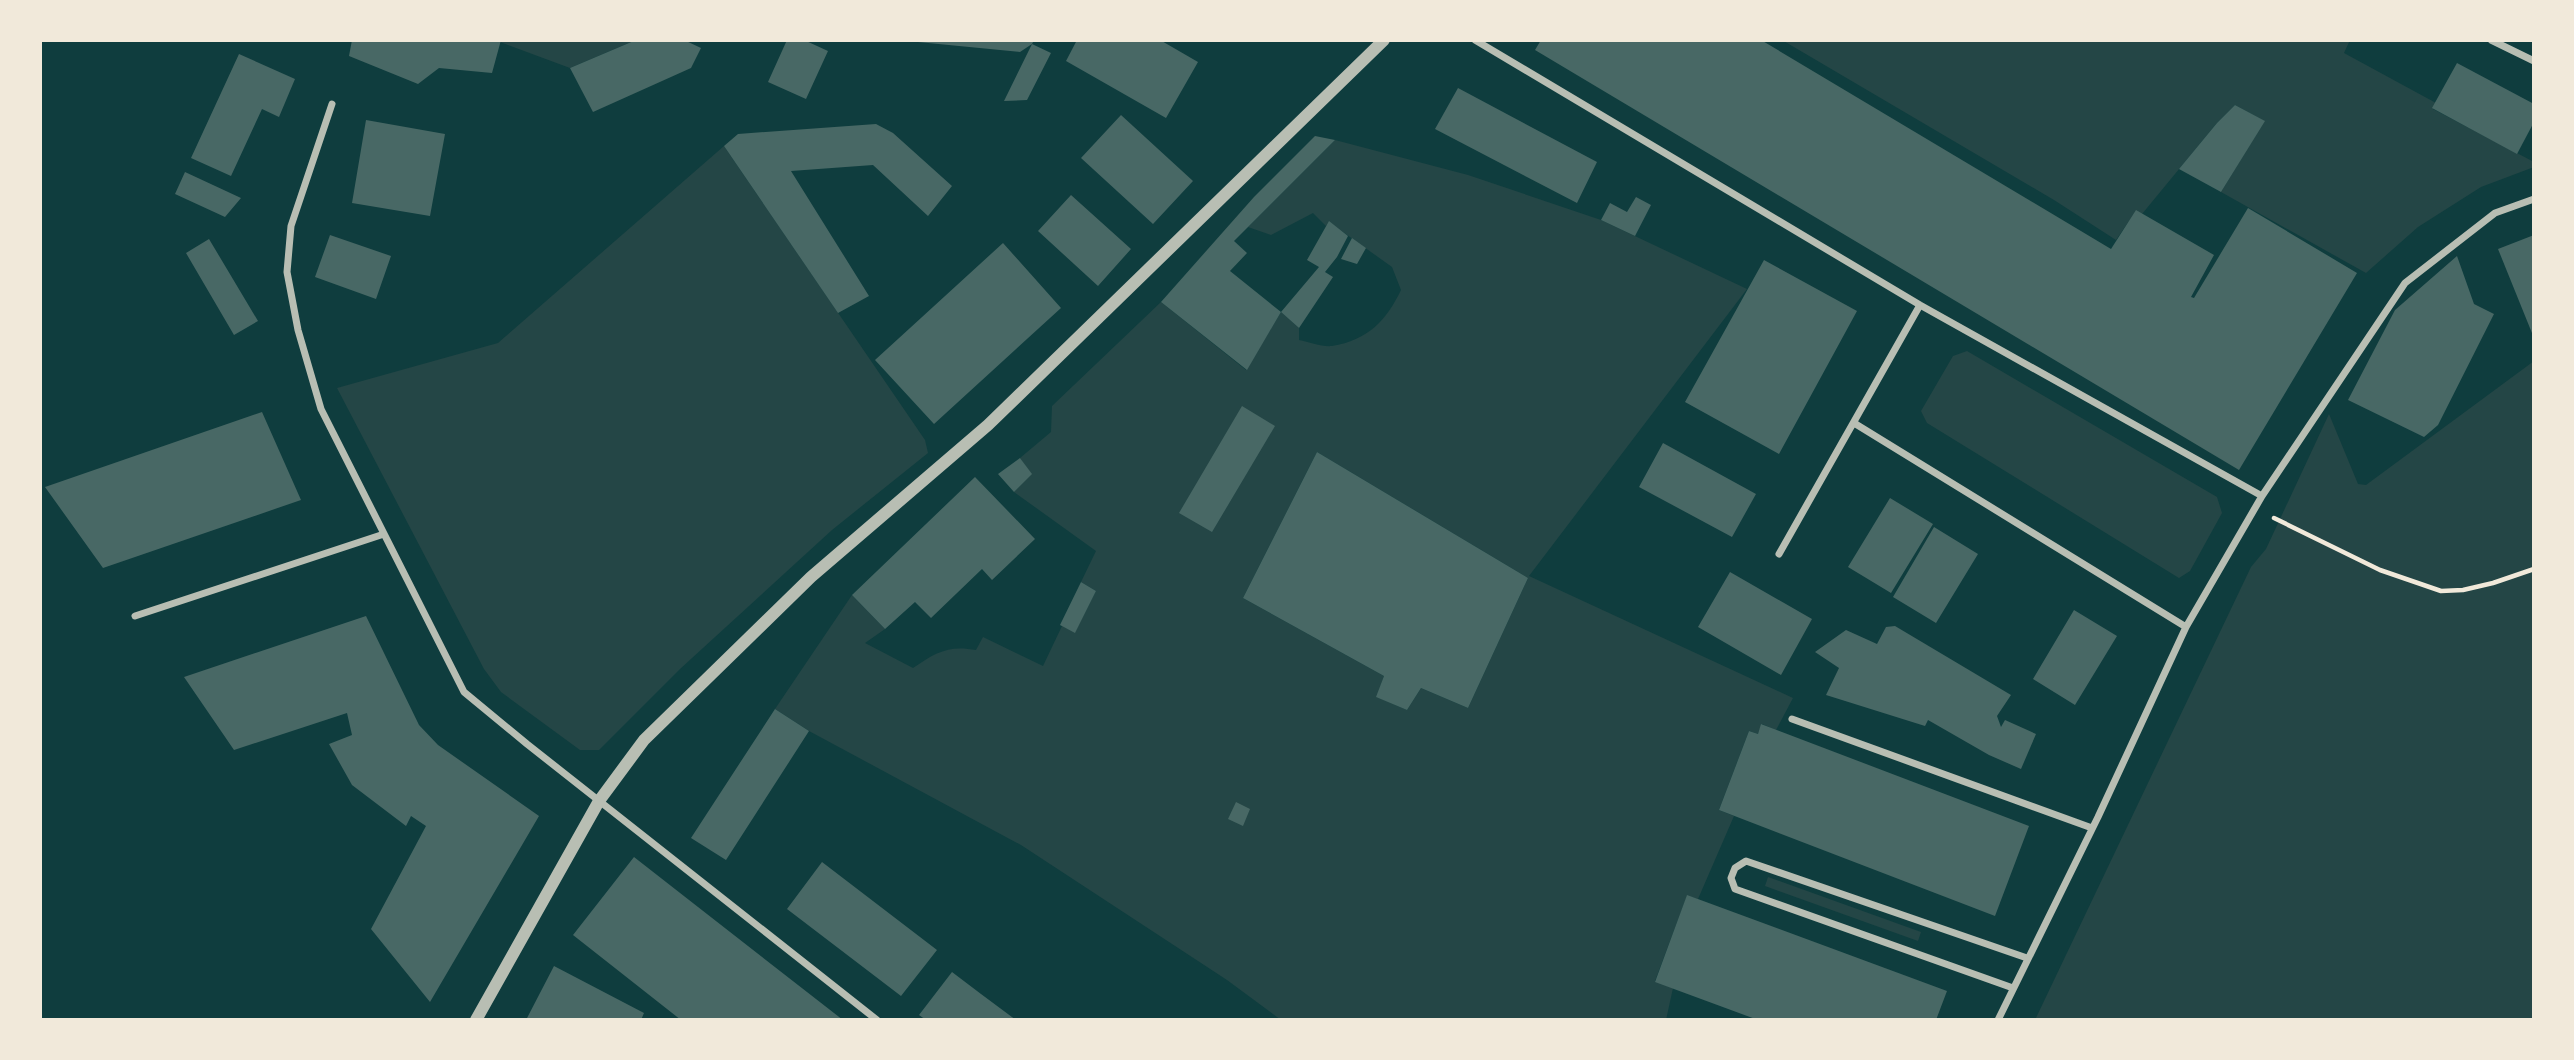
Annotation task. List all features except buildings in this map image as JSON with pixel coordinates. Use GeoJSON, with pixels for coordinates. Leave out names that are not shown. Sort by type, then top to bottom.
{"type":"FeatureCollection","features":[{"type":"Feature","properties":{"kind":"street"},"geometry":{"type":"LineString","coordinates":[[476,1020],[599,801],[644,740],[811,577],[988,425],[1384,40]]}},
{"type":"Feature","properties":{"kind":"street"},"geometry":{"type":"LineString","coordinates":[[1475,40],[1920,305],[2262,496]]}},
{"type":"Feature","properties":{"kind":"street"},"geometry":{"type":"LineString","coordinates":[[2491,40],[2534,61]]}},
{"type":"Feature","properties":{"kind":"street"},"geometry":{"type":"LineString","coordinates":[[332,104],[291,226],[287,272],[298,330],[321,409],[464,692],[877,1020]]}},
{"type":"Feature","properties":{"kind":"street"},"geometry":{"type":"LineString","coordinates":[[1998,1020],[2186,627],[2262,496],[2404,283],[2496,213],[2534,199]]}},
{"type":"Feature","properties":{"kind":"street"},"geometry":{"type":"LineString","coordinates":[[1779,554],[1920,305]]}},
{"type":"Feature","properties":{"kind":"street"},"geometry":{"type":"LineString","coordinates":[[1854,423],[2186,627]]}},
{"type":"Feature","properties":{"kind":"street"},"geometry":{"type":"LineString","coordinates":[[135,616],[384,534]]}},
{"type":"Feature","properties":{"kind":"street"},"geometry":{"type":"LineString","coordinates":[[1792,719],[2092,828]]}},
{"type":"Feature","properties":{"kind":"street"},"geometry":{"type":"LineString","coordinates":[[2013,988],[1735,889],[1731,878],[1735,868],[1745,861],[2027,958]]}},
{"type":"Feature","properties":{"kind":"path"},"geometry":{"type":"LineString","coordinates":[[2255,509],[2380,570],[2441,591],[2463,590],[2493,583],[2534,569]]}},
{"type":"Feature","properties":{"kind":"shaded area"},"geometry":{"type":"Polygon","coordinates":[[[636,40],[570,68],[500,42],[636,40]]]}},
{"type":"Feature","properties":{"kind":"shaded area"},"geometry":{"type":"Polygon","coordinates":[[[1782,40],[2350,40],[2344,53],[2436,103],[2433,109],[2534,162],[2534,167],[2481,187],[2418,227],[2366,273],[2221,192],[2264,121],[2235,105],[2142,214],[2136,211],[2116,240],[2054,200],[1782,40]]]}},
{"type":"Feature","properties":{"kind":"shaded area"},"geometry":{"type":"Polygon","coordinates":[[[1335,140],[1468,175],[1601,220],[1747,289],[1529,576],[1793,698],[1776,730],[1762,724],[1758,734],[1749,731],[1719,810],[1734,816],[1698,899],[1687,896],[1655,981],[1673,988],[1666,1020],[1281,1020],[1227,980],[1021,845],[809,731],[775,709],[852,595],[885,629],[865,643],[913,668],[950,649],[976,650],[983,637],[1043,666],[1062,626],[1075,632],[1096,591],[1081,582],[1096,551],[1014,492],[1031,474],[1020,458],[1051,432],[1052,406],[1161,302],[1246,370],[1281,312],[1299,328],[1299,340],[1332,346],[1366,334],[1382,320],[1401,290],[1392,267],[1329,222],[1326,226],[1313,213],[1271,235],[1248,227],[1335,140]],[[1317,452],[1243,598],[1384,676],[1377,697],[1407,710],[1421,688],[1468,708],[1528,578],[1317,452]]]}},
{"type":"Feature","properties":{"kind":"shaded area"},"geometry":{"type":"Polygon","coordinates":[[[724,146],[925,440],[928,453],[832,530],[680,669],[599,750],[580,750],[501,692],[484,669],[337,388],[498,343],[724,146]]]}},
{"type":"Feature","properties":{"kind":"shaded area"},"geometry":{"type":"Polygon","coordinates":[[[1967,351],[2217,497],[2222,513],[2190,571],[2179,578],[1927,423],[1921,411],[1953,356],[1967,351]]]}},
{"type":"Feature","properties":{"kind":"shaded area"},"geometry":{"type":"Polygon","coordinates":[[[2534,361],[2534,1020],[2035,1020],[2251,567],[2266,549],[2329,414],[2358,484],[2366,485],[2534,361]]]}},
{"type":"Feature","properties":{"kind":"shaded area"},"geometry":{"type":"Polygon","coordinates":[[[1768,877],[1921,932],[1918,941],[1765,886],[1768,877]]]}}]}
